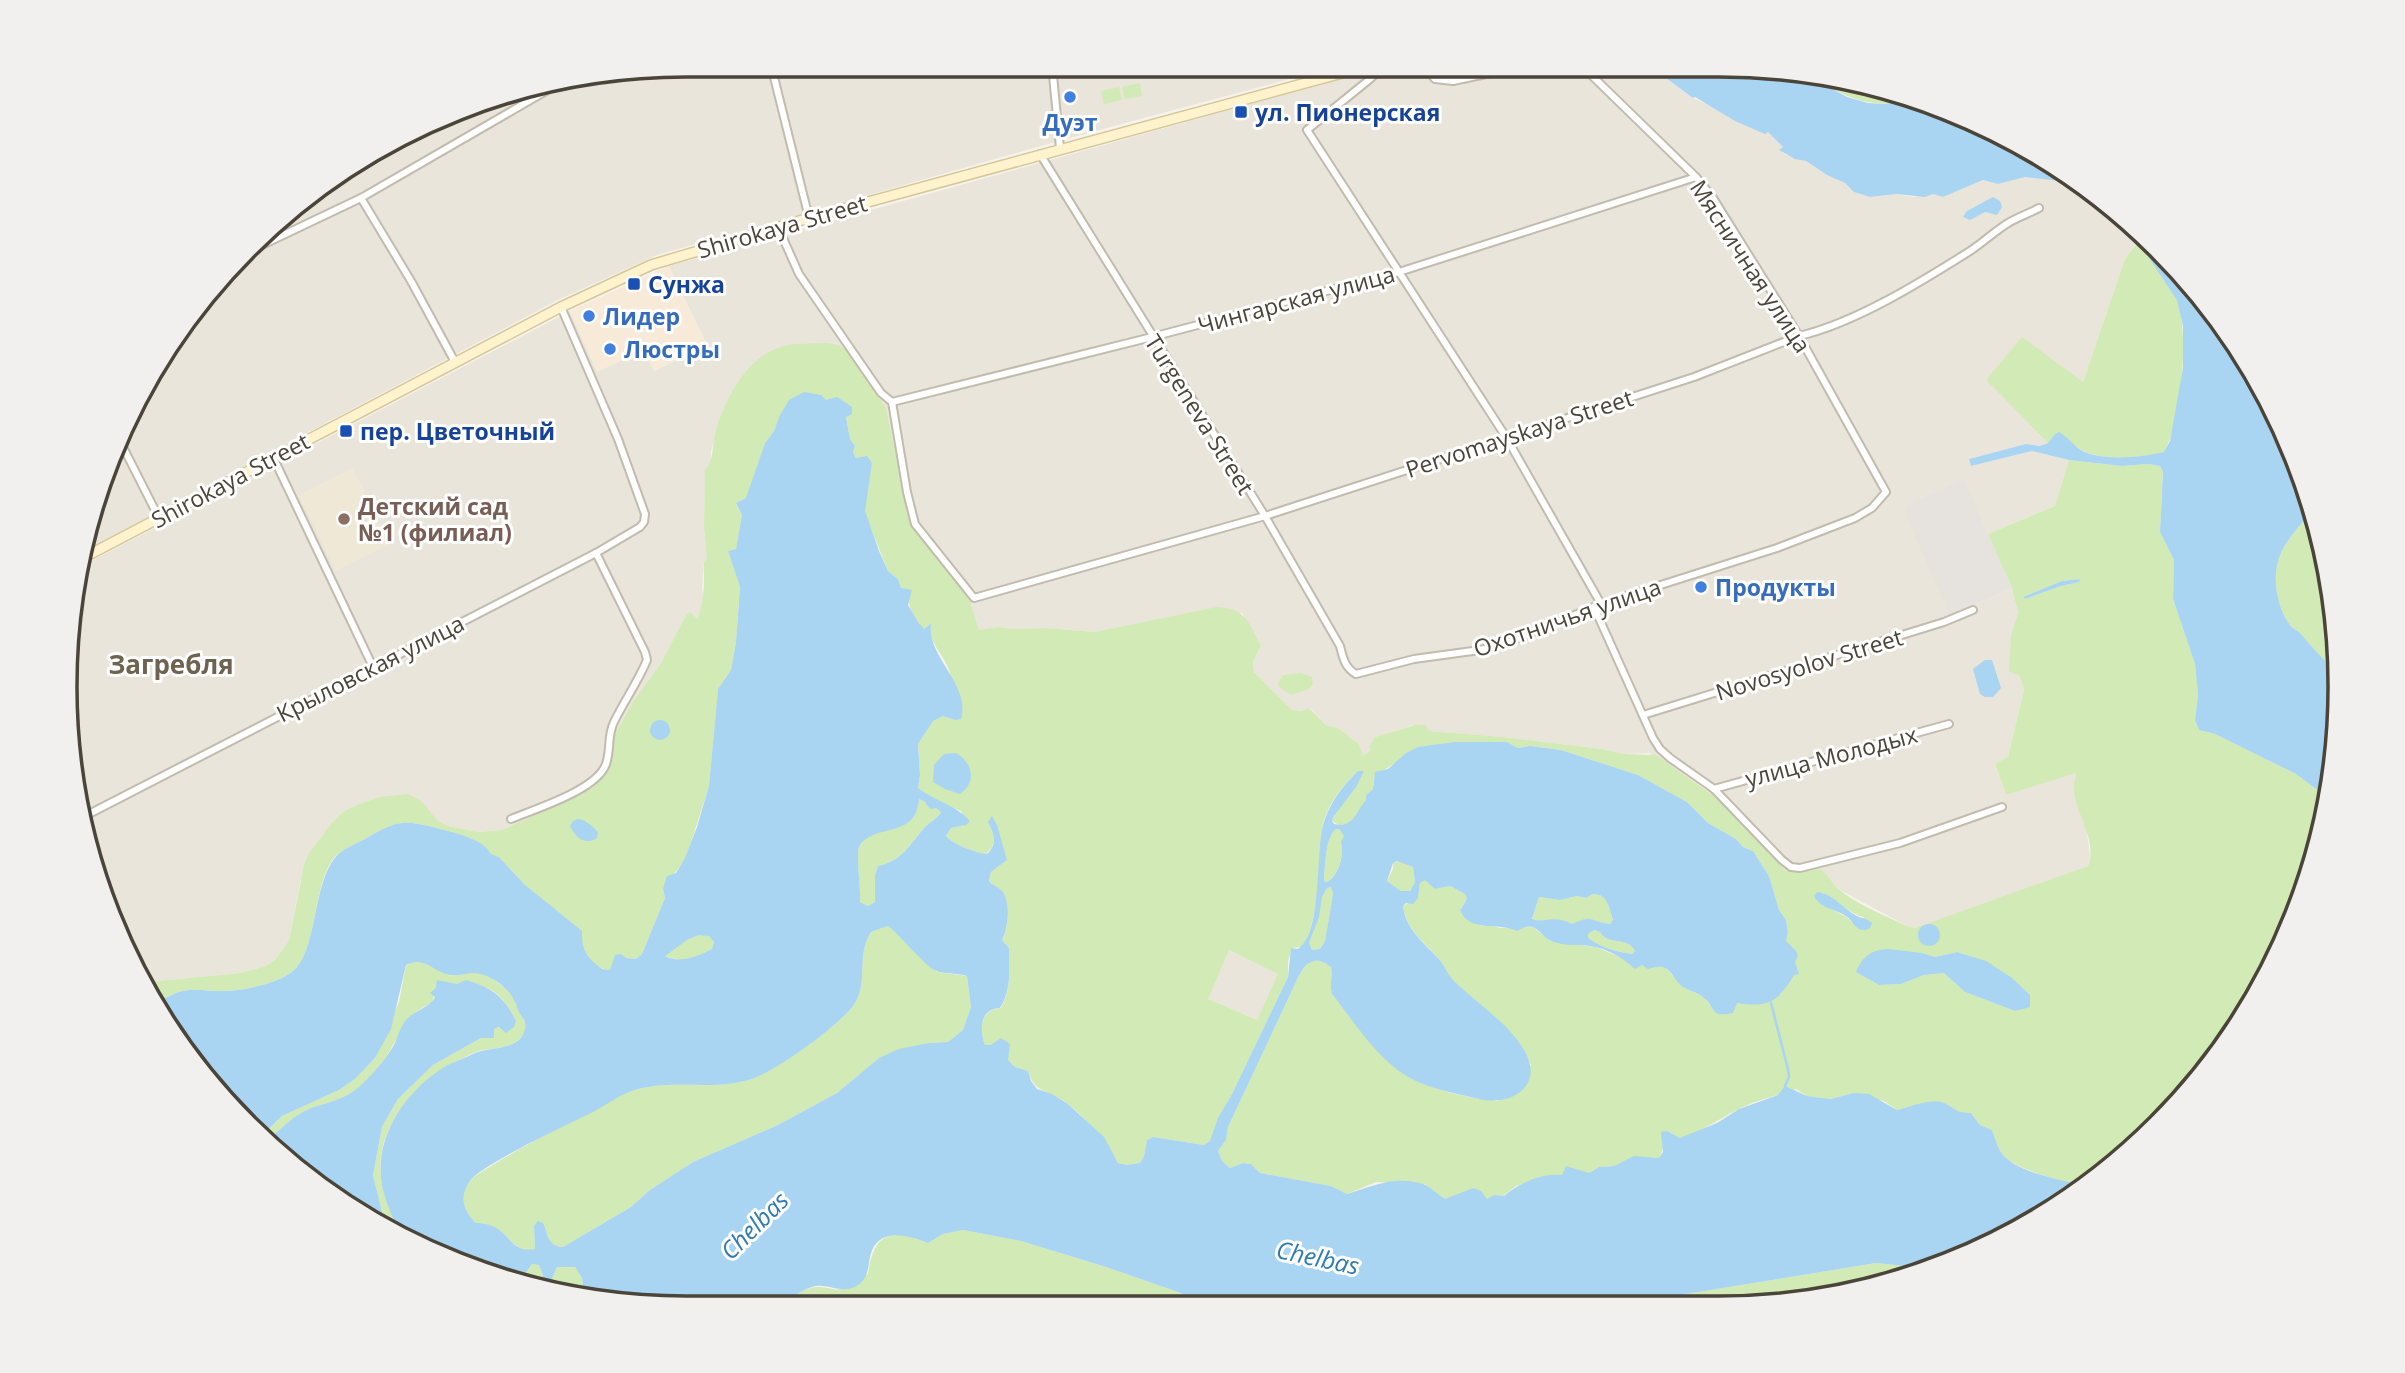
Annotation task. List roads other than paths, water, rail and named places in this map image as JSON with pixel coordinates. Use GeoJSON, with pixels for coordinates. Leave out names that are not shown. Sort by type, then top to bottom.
{"type":"FeatureCollection","features":[{"type":"Feature","properties":{"kind":"street"},"geometry":{"type":"LineString","coordinates":[[774,77],[809,218]]}},
{"type":"Feature","properties":{"kind":"street"},"geometry":{"type":"LineString","coordinates":[[1053,77],[1060,148]]}},
{"type":"Feature","properties":{"kind":"street","name":"Shirokaya Street"},"geometry":{"type":"LineString","coordinates":[[92,553],[561,307],[651,265],[1060,148],[1327,77]]}},
{"type":"Feature","properties":{"kind":"street"},"geometry":{"type":"LineString","coordinates":[[1372,77],[1307,131],[1506,437],[1598,606],[1660,749],[1714,789],[1786,864],[1800,868],[1900,843],[2002,807]]}},
{"type":"Feature","properties":{"kind":"street"},"geometry":{"type":"LineString","coordinates":[[1433,77],[1453,81],[1472,77]]}},
{"type":"Feature","properties":{"kind":"street","name":"Мясничная улица"},"geometry":{"type":"LineString","coordinates":[[1594,77],[1696,177],[1713,198],[1799,336],[1886,492]]}},
{"type":"Feature","properties":{"kind":"street"},"geometry":{"type":"LineString","coordinates":[[272,240],[361,198],[537,96]]}},
{"type":"Feature","properties":{"kind":"street","name":"Turgeneva Street"},"geometry":{"type":"LineString","coordinates":[[1040,154],[1265,516],[1340,646],[1345,664],[1356,674]]}},
{"type":"Feature","properties":{"kind":"street","name":"Чингарская улица"},"geometry":{"type":"LineString","coordinates":[[892,402],[1399,272],[1696,177]]}},
{"type":"Feature","properties":{"kind":"street"},"geometry":{"type":"LineString","coordinates":[[361,198],[411,281],[455,362]]}},
{"type":"Feature","properties":{"kind":"street","name":"Pervomayskaya Street"},"geometry":{"type":"LineString","coordinates":[[892,402],[915,524],[974,598],[1265,516],[1694,377],[1799,336],[1817,332],[1870,308],[1961,256],[2007,224],[2039,208]]}},
{"type":"Feature","properties":{"kind":"street"},"geometry":{"type":"LineString","coordinates":[[778,227],[799,274],[881,393],[892,402]]}},
{"type":"Feature","properties":{"kind":"street","name":"Крыловская улица"},"geometry":{"type":"LineString","coordinates":[[91,813],[596,553],[640,527],[645,514],[618,439],[561,307]]}},
{"type":"Feature","properties":{"kind":"street"},"geometry":{"type":"LineString","coordinates":[[124,450],[159,518]]}},
{"type":"Feature","properties":{"kind":"street"},"geometry":{"type":"LineString","coordinates":[[273,457],[373,667]]}},
{"type":"Feature","properties":{"kind":"street","name":"Охотничья улица"},"geometry":{"type":"LineString","coordinates":[[1356,674],[1414,659],[1480,650],[1507,643],[1598,606],[1777,548],[1855,518],[1872,508],[1886,492]]}},
{"type":"Feature","properties":{"kind":"street"},"geometry":{"type":"LineString","coordinates":[[511,820],[573,793],[592,782],[604,770],[613,723],[647,660],[596,553]]}},
{"type":"Feature","properties":{"kind":"street","name":"Novosyolov Street"},"geometry":{"type":"LineString","coordinates":[[1643,715],[1931,626],[1973,610]]}},
{"type":"Feature","properties":{"kind":"street","name":"улица Молодых"},"geometry":{"type":"LineString","coordinates":[[1714,789],[1949,724]]}},
{"type":"Feature","properties":{"kind":"water"},"geometry":{"type":"Polygon","coordinates":[[[1664,77],[1758,78],[1830,88],[1847,97],[1868,103],[1893,103],[1952,123],[2023,159],[2058,181],[2025,177],[1998,184],[1983,180],[1943,197],[1933,194],[1925,197],[1897,194],[1870,197],[1854,192],[1845,183],[1806,161],[1795,159],[1779,150],[1783,147],[1768,132],[1765,134],[1735,121],[1693,98],[1664,77]]]}},
{"type":"Feature","properties":{"kind":"water"},"geometry":{"type":"Polygon","coordinates":[[[1993,197],[2000,201],[2002,207],[1997,215],[1985,212],[1970,220],[1963,217],[1967,211],[1993,197]]]}},
{"type":"Feature","properties":{"kind":"water"},"geometry":{"type":"Polygon","coordinates":[[[2145,252],[2202,315],[2246,382],[2282,453],[2304,520],[2284,547],[2278,561],[2276,590],[2281,609],[2290,625],[2327,663],[2327,726],[2319,791],[2296,774],[2215,734],[2199,730],[2195,720],[2198,695],[2195,664],[2173,599],[2174,560],[2160,532],[2163,472],[2160,466],[2122,466],[2069,460],[2032,451],[1971,466],[1969,459],[2026,444],[2040,446],[2048,443],[2059,432],[2081,450],[2099,456],[2134,457],[2164,452],[2170,441],[2183,368],[2183,326],[2177,300],[2145,252]]]}},
{"type":"Feature","properties":{"kind":"water","name":"Chelbas"},"geometry":{"type":"Polygon","coordinates":[[[804,392],[821,395],[826,400],[837,397],[852,407],[852,414],[846,417],[850,439],[855,446],[853,452],[856,458],[867,456],[872,463],[865,511],[879,551],[888,571],[898,579],[901,588],[912,590],[908,605],[918,622],[924,629],[931,623],[935,647],[960,694],[961,719],[943,716],[933,721],[918,744],[918,788],[970,821],[966,825],[951,828],[946,836],[971,850],[987,854],[993,846],[994,839],[988,822],[992,816],[1007,860],[991,872],[989,881],[1002,891],[1007,902],[1007,923],[1002,940],[1009,948],[1008,986],[1000,1008],[988,1012],[983,1021],[985,1045],[991,1045],[1001,1038],[1010,1044],[1008,1060],[1015,1067],[1028,1071],[1037,1089],[1068,1104],[1104,1137],[1118,1163],[1140,1163],[1147,1140],[1153,1137],[1204,1145],[1210,1141],[1218,1118],[1288,977],[1291,948],[1298,949],[1306,940],[1312,926],[1325,819],[1335,799],[1358,771],[1364,771],[1356,787],[1334,816],[1334,824],[1346,824],[1354,818],[1366,800],[1366,795],[1373,789],[1375,772],[1388,769],[1406,753],[1418,747],[1455,742],[1507,742],[1518,748],[1530,746],[1561,750],[1638,775],[1687,802],[1708,823],[1753,851],[1769,876],[1779,910],[1786,920],[1786,941],[1798,956],[1795,962],[1799,974],[1794,975],[1783,991],[1771,1001],[1757,1005],[1737,1003],[1733,1013],[1720,1014],[1714,1011],[1703,997],[1683,987],[1665,968],[1648,969],[1642,965],[1635,969],[1623,959],[1596,947],[1549,940],[1534,927],[1517,931],[1470,922],[1460,910],[1467,899],[1465,894],[1450,886],[1435,889],[1425,880],[1420,883],[1418,898],[1413,904],[1406,903],[1403,906],[1407,921],[1453,980],[1502,1023],[1517,1040],[1529,1062],[1528,1083],[1522,1091],[1513,1096],[1491,1101],[1445,1091],[1412,1079],[1378,1052],[1332,994],[1331,967],[1314,961],[1306,966],[1299,976],[1228,1127],[1226,1140],[1218,1151],[1222,1161],[1230,1168],[1243,1163],[1251,1164],[1260,1173],[1331,1186],[1347,1194],[1384,1183],[1403,1181],[1426,1185],[1445,1199],[1473,1188],[1481,1191],[1487,1199],[1494,1195],[1504,1196],[1539,1177],[1562,1175],[1566,1166],[1589,1173],[1599,1167],[1614,1166],[1634,1156],[1659,1158],[1663,1152],[1661,1132],[1667,1131],[1680,1138],[1717,1123],[1739,1109],[1778,1095],[1785,1086],[1807,1096],[1831,1099],[1853,1093],[1869,1094],[1897,1110],[1927,1102],[1944,1103],[1959,1111],[1971,1113],[1980,1125],[1992,1130],[2002,1153],[2021,1168],[2071,1183],[1988,1233],[1952,1250],[1907,1266],[1876,1263],[1679,1296],[1189,1296],[1021,1241],[963,1230],[943,1234],[928,1243],[911,1237],[886,1237],[874,1247],[866,1276],[853,1288],[812,1287],[795,1296],[647,1295],[583,1287],[582,1278],[575,1267],[557,1267],[551,1280],[542,1278],[539,1265],[532,1264],[525,1274],[491,1264],[453,1250],[394,1220],[383,1190],[381,1173],[385,1139],[392,1123],[411,1095],[442,1069],[475,1053],[504,1047],[522,1036],[524,1021],[507,990],[496,981],[477,973],[450,975],[424,963],[413,962],[406,965],[391,1029],[375,1058],[355,1079],[339,1090],[282,1116],[269,1129],[203,1058],[164,999],[188,990],[220,991],[267,984],[292,972],[306,951],[322,887],[334,859],[348,848],[385,828],[401,823],[446,831],[482,844],[491,854],[499,857],[524,884],[582,931],[586,953],[602,969],[610,970],[615,955],[621,954],[626,958],[636,959],[642,954],[665,898],[663,889],[667,876],[676,873],[685,858],[709,786],[718,689],[731,670],[736,642],[740,587],[728,551],[736,549],[742,515],[736,503],[746,498],[765,443],[774,431],[789,400],[804,392]],[[919,799],[916,812],[903,826],[874,835],[859,847],[860,902],[868,906],[875,902],[875,875],[878,866],[899,856],[941,812],[936,808],[930,809],[919,799]],[[1339,829],[1332,833],[1324,876],[1324,881],[1327,882],[1340,865],[1341,842],[1344,836],[1339,829]],[[1397,861],[1393,863],[1387,881],[1401,891],[1410,891],[1415,882],[1413,867],[1397,861]],[[1331,887],[1327,888],[1309,943],[1312,950],[1320,949],[1325,941],[1333,894],[1331,887]],[[1593,894],[1586,898],[1577,896],[1560,900],[1539,897],[1532,919],[1554,919],[1572,924],[1588,919],[1610,924],[1613,920],[1602,896],[1593,894]],[[888,926],[871,932],[866,942],[862,983],[856,1002],[830,1028],[794,1056],[770,1071],[744,1081],[712,1085],[664,1085],[623,1095],[477,1174],[464,1192],[468,1213],[476,1223],[496,1228],[518,1247],[526,1249],[535,1249],[534,1226],[538,1221],[543,1223],[551,1242],[563,1247],[631,1207],[650,1190],[693,1162],[778,1125],[837,1093],[879,1058],[899,1049],[948,1042],[963,1030],[971,1007],[967,976],[934,970],[888,926]],[[1594,930],[1588,934],[1588,938],[1598,944],[1632,954],[1635,951],[1627,943],[1608,939],[1600,932],[1594,930]],[[699,935],[665,956],[683,959],[695,956],[712,949],[714,942],[709,936],[699,935]]]}},
{"type":"Feature","properties":{"kind":"water"},"geometry":{"type":"Polygon","coordinates":[[[2080,579],[2079,582],[2025,599],[2023,597],[2062,581],[2080,579]]]}},
{"type":"Feature","properties":{"kind":"water"},"geometry":{"type":"Polygon","coordinates":[[[1985,660],[1992,660],[2001,688],[1993,697],[1980,694],[1973,669],[1985,660]]]}},
{"type":"Feature","properties":{"kind":"water"},"geometry":{"type":"Polygon","coordinates":[[[656,720],[664,720],[670,730],[664,740],[656,740],[650,734],[650,726],[656,720]]]}},
{"type":"Feature","properties":{"kind":"water"},"geometry":{"type":"Polygon","coordinates":[[[956,753],[966,762],[971,773],[969,784],[960,794],[933,782],[934,765],[944,754],[956,753]]]}},
{"type":"Feature","properties":{"kind":"water"},"geometry":{"type":"Polygon","coordinates":[[[578,819],[598,832],[597,838],[585,841],[575,834],[570,826],[578,819]]]}},
{"type":"Feature","properties":{"kind":"water"},"geometry":{"type":"Polygon","coordinates":[[[1817,892],[1870,921],[1870,928],[1859,929],[1843,914],[1821,904],[1814,896],[1817,892]]]}},
{"type":"Feature","properties":{"kind":"water"},"geometry":{"type":"Polygon","coordinates":[[[1929,924],[1937,927],[1940,935],[1937,943],[1929,946],[1921,943],[1918,935],[1921,927],[1929,924]]]}},
{"type":"Feature","properties":{"kind":"water"},"geometry":{"type":"Polygon","coordinates":[[[1888,949],[1935,957],[1957,952],[1986,961],[2012,978],[2030,995],[2030,1007],[2015,1011],[1965,992],[1944,973],[1924,975],[1901,984],[1879,985],[1856,972],[1868,955],[1888,949]]]}},
{"type":"Feature","properties":{"kind":"water"},"geometry":{"type":"Polygon","coordinates":[[[437,980],[457,984],[466,980],[483,986],[502,999],[516,1021],[514,1027],[506,1033],[499,1027],[494,1029],[494,1038],[481,1038],[433,1065],[398,1099],[382,1127],[373,1175],[383,1214],[315,1170],[274,1134],[309,1109],[341,1098],[359,1087],[387,1056],[406,1020],[433,1001],[435,997],[430,993],[436,988],[437,980]]]}},
{"type":"Feature","properties":{"kind":"waterway"},"geometry":{"type":"LineString","coordinates":[[1771,1003],[1788,1069],[1789,1077],[1785,1086]]}},
{"type":"Feature","properties":{"kind":"place","name":"Дуэт"},"geometry":{"type":"Point","coordinates":[1070,97]}},
{"type":"Feature","properties":{"kind":"place","name":"ул. Пионерская"},"geometry":{"type":"Point","coordinates":[1241,112]}},
{"type":"Feature","properties":{"kind":"place","name":"Сунжа"},"geometry":{"type":"Point","coordinates":[634,284]}},
{"type":"Feature","properties":{"kind":"place","name":"Лидер"},"geometry":{"type":"Point","coordinates":[589,316]}},
{"type":"Feature","properties":{"kind":"place","name":"Люстры"},"geometry":{"type":"Point","coordinates":[610,349]}},
{"type":"Feature","properties":{"kind":"place","name":"пер. Цветочный"},"geometry":{"type":"Point","coordinates":[346,431]}},
{"type":"Feature","properties":{"kind":"place","name":"Детский сад №1 (филиал)"},"geometry":{"type":"Point","coordinates":[344,519]}},
{"type":"Feature","properties":{"kind":"place","name":"Продукты"},"geometry":{"type":"Point","coordinates":[1701,587]}},
{"type":"Feature","properties":{"kind":"district","name":"Загребля"},"geometry":{"type":"Point","coordinates":[171,664]}}]}
